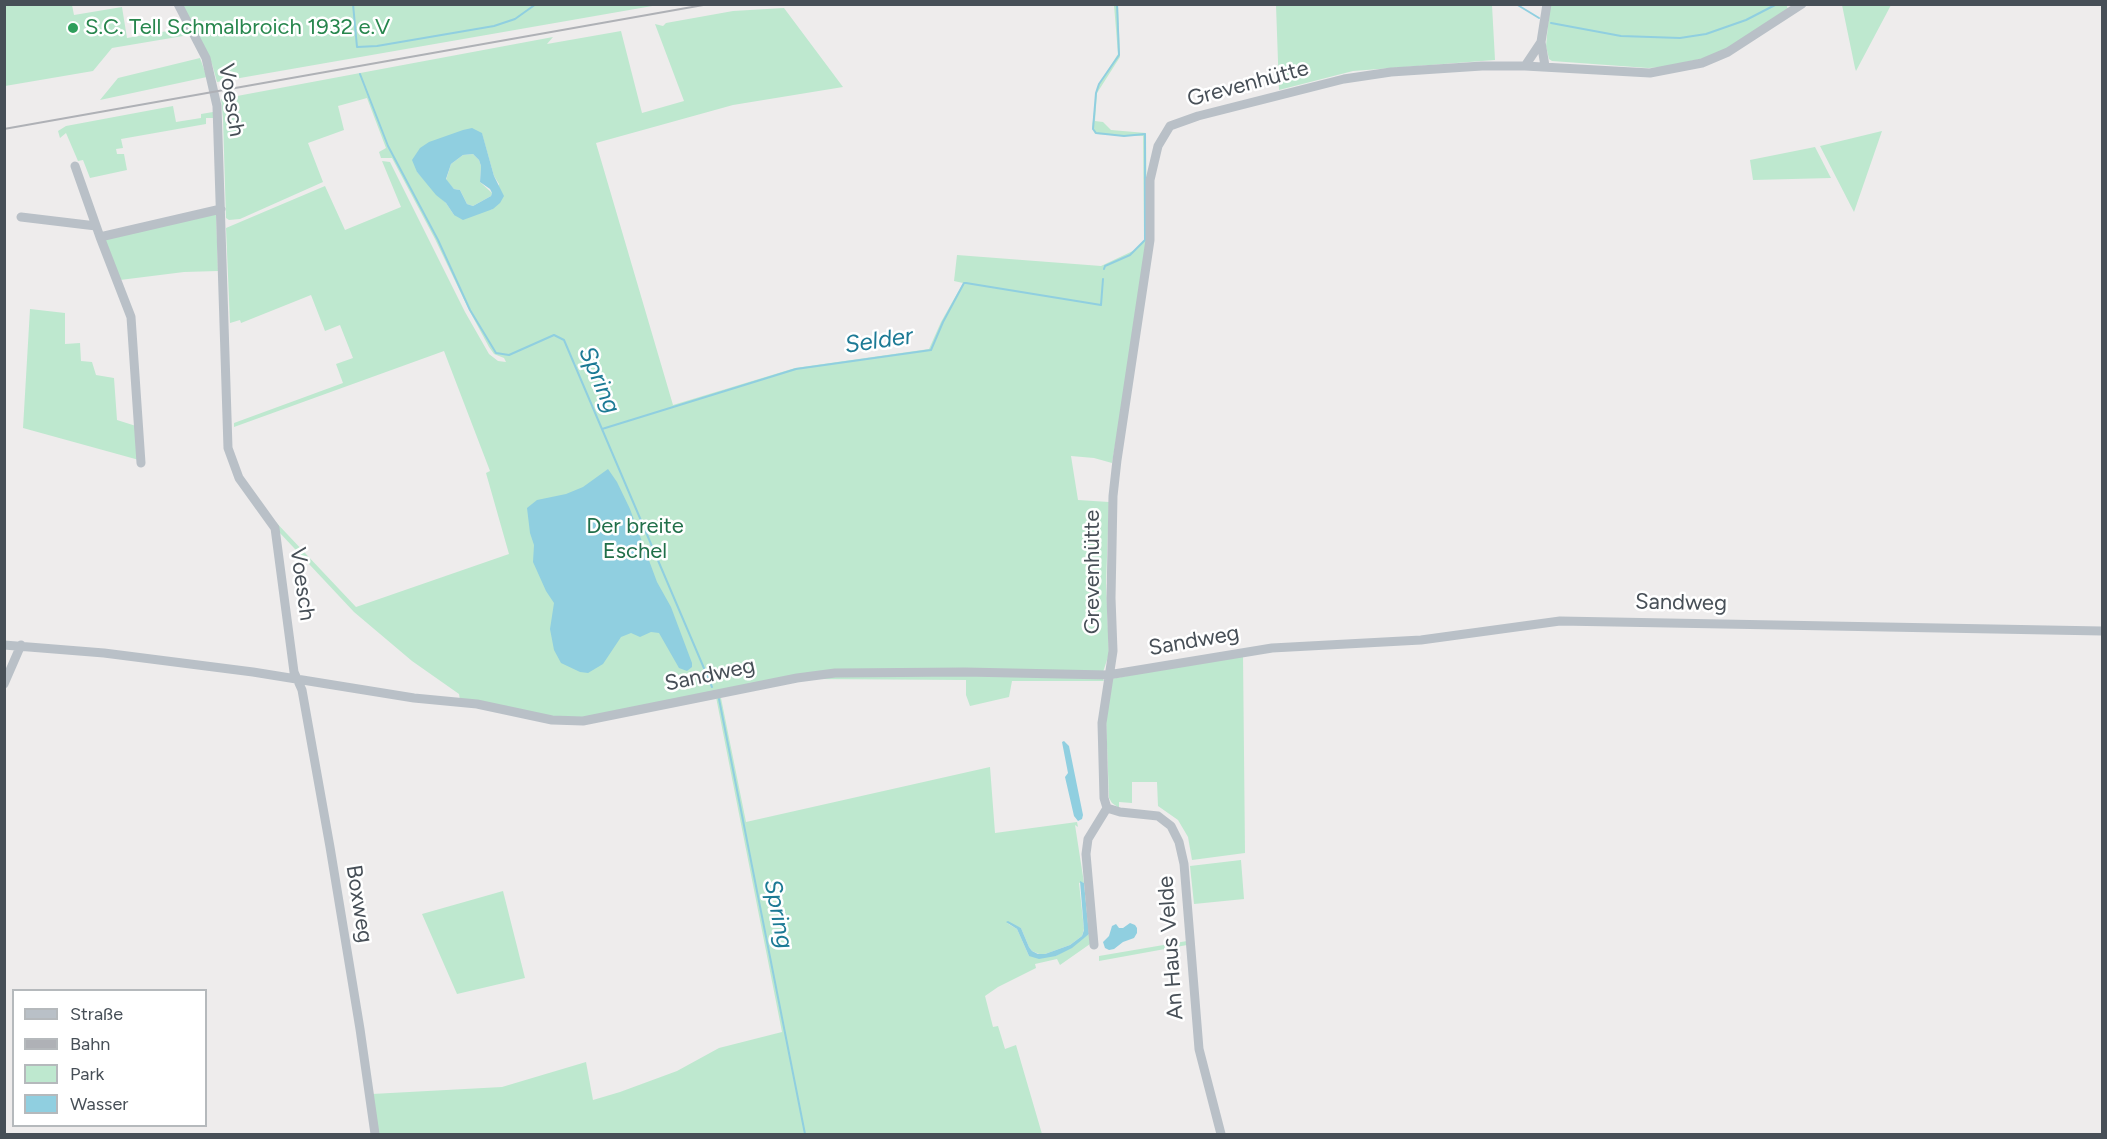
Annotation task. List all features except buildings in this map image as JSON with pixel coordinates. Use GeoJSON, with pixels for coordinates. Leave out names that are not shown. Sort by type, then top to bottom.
{"type":"FeatureCollection","features":[{"type":"Feature","properties":{"kind":"street","name":"Voesch"},"geometry":{"type":"LineString","coordinates":[[177,4],[202,50],[214,87],[219,126],[228,448],[239,478],[275,528],[294,672],[298,680]]}},
{"type":"Feature","properties":{"kind":"street"},"geometry":{"type":"LineString","coordinates":[[1545,66],[1541,42],[1547,4]]}},
{"type":"Feature","properties":{"kind":"street","name":"Grevenhütte"},"geometry":{"type":"LineString","coordinates":[[1108,675],[1113,651],[1111,598],[1113,496],[1117,459],[1150,240],[1150,180],[1158,146],[1170,126],[1211,112],[1344,79],[1391,72],[1482,66],[1545,66],[1650,73],[1702,63],[1728,52],[1803,4]]}},
{"type":"Feature","properties":{"kind":"street"},"geometry":{"type":"LineString","coordinates":[[1525,66],[1541,42]]}},
{"type":"Feature","properties":{"kind":"street"},"geometry":{"type":"LineString","coordinates":[[75,166],[131,317],[141,463]]}},
{"type":"Feature","properties":{"kind":"street"},"geometry":{"type":"LineString","coordinates":[[100,237],[221,209]]}},
{"type":"Feature","properties":{"kind":"street"},"geometry":{"type":"LineString","coordinates":[[21,217],[96,226]]}},
{"type":"Feature","properties":{"kind":"street","name":"Sandweg"},"geometry":{"type":"LineString","coordinates":[[298,680],[414,698],[477,704],[552,720],[583,721],[797,678],[835,673],[965,672],[1108,675],[1272,648],[1421,640],[1560,621],[2103,631]]}},
{"type":"Feature","properties":{"kind":"street"},"geometry":{"type":"LineString","coordinates":[[4,645],[208,666],[298,680]]}},
{"type":"Feature","properties":{"kind":"street"},"geometry":{"type":"LineString","coordinates":[[4,684],[21,645]]}},
{"type":"Feature","properties":{"kind":"street"},"geometry":{"type":"LineString","coordinates":[[1094,945],[1086,854],[1088,839],[1107,808],[1104,798],[1102,723],[1108,675]]}},
{"type":"Feature","properties":{"kind":"street","name":"Boxweg"},"geometry":{"type":"LineString","coordinates":[[298,680],[302,690],[332,858],[375,1134]]}},
{"type":"Feature","properties":{"kind":"street","name":"An Haus Velde"},"geometry":{"type":"LineString","coordinates":[[1107,808],[1120,812],[1158,816],[1171,826],[1179,842],[1184,864],[1199,1049],[1221,1134]]}},
{"type":"Feature","properties":{"kind":"green space"},"geometry":{"type":"Polygon","coordinates":[[[1786,4],[1788,9],[1730,47],[1705,58],[1663,67],[1648,68],[1552,61],[1549,59],[1546,46],[1550,5],[1786,4]]]}},
{"type":"Feature","properties":{"kind":"green space"},"geometry":{"type":"Polygon","coordinates":[[[5,5],[72,5],[74,15],[122,7],[127,38],[185,28],[189,35],[112,48],[93,71],[5,86],[5,5]]]}},
{"type":"Feature","properties":{"kind":"green space"},"geometry":{"type":"Polygon","coordinates":[[[181,5],[658,5],[217,82],[212,64],[181,5]]]}},
{"type":"Feature","properties":{"kind":"green space","name":"Der breite Eschel"},"geometry":{"type":"Polygon","coordinates":[[[1114,5],[1118,5],[1120,57],[1097,93],[1095,121],[1103,122],[1111,130],[1146,133],[1147,237],[1131,353],[1112,463],[1094,458],[1071,456],[1078,500],[1109,502],[1106,583],[1109,654],[1103,672],[845,670],[583,718],[560,718],[460,700],[459,694],[412,661],[354,612],[279,532],[271,517],[356,607],[509,554],[486,473],[490,471],[444,351],[234,427],[234,423],[343,383],[336,364],[353,358],[340,325],[325,331],[311,295],[241,323],[240,320],[230,323],[226,228],[325,186],[345,230],[401,207],[382,161],[390,162],[465,312],[489,354],[498,361],[506,362],[504,358],[494,354],[489,347],[392,158],[381,158],[379,152],[386,148],[367,98],[338,106],[344,130],[308,143],[323,182],[240,219],[229,220],[226,218],[221,99],[553,37],[547,44],[621,31],[642,113],[684,101],[655,24],[663,26],[666,23],[733,11],[784,8],[843,87],[733,105],[596,143],[673,405],[795,368],[929,349],[963,283],[954,281],[957,255],[1101,266],[1137,249],[1144,240],[1143,136],[1095,134],[1092,128],[1097,87],[1118,54],[1114,5]],[[482,134],[417,172],[454,215],[493,209],[499,184],[494,176],[482,134]]]}},
{"type":"Feature","properties":{"kind":"green space"},"geometry":{"type":"Polygon","coordinates":[[[1276,5],[1492,5],[1495,60],[1353,71],[1279,90],[1276,5]]]}},
{"type":"Feature","properties":{"kind":"green space"},"geometry":{"type":"Polygon","coordinates":[[[1842,5],[1891,5],[1856,71],[1855,68],[1842,5]]]}},
{"type":"Feature","properties":{"kind":"green space"},"geometry":{"type":"Polygon","coordinates":[[[200,58],[207,77],[100,100],[118,78],[200,58]]]}},
{"type":"Feature","properties":{"kind":"green space"},"geometry":{"type":"Polygon","coordinates":[[[173,106],[176,122],[201,118],[201,114],[213,112],[213,118],[206,118],[206,124],[121,139],[123,148],[116,149],[117,154],[124,154],[127,170],[90,178],[83,160],[78,161],[66,133],[60,138],[58,131],[66,126],[173,106]]]}},
{"type":"Feature","properties":{"kind":"green space"},"geometry":{"type":"Polygon","coordinates":[[[1882,131],[1854,212],[1820,146],[1882,131]]]}},
{"type":"Feature","properties":{"kind":"green space"},"geometry":{"type":"Polygon","coordinates":[[[1815,147],[1831,178],[1753,180],[1750,160],[1815,147]]]}},
{"type":"Feature","properties":{"kind":"green space"},"geometry":{"type":"Polygon","coordinates":[[[473,154],[481,166],[480,182],[492,193],[491,196],[473,206],[467,204],[460,190],[454,189],[446,180],[451,164],[463,155],[473,154]]]}},
{"type":"Feature","properties":{"kind":"green space"},"geometry":{"type":"Polygon","coordinates":[[[216,212],[218,271],[184,272],[120,280],[104,239],[216,212]]]}},
{"type":"Feature","properties":{"kind":"green space"},"geometry":{"type":"Polygon","coordinates":[[[30,309],[65,313],[65,344],[80,343],[81,361],[92,362],[96,375],[114,378],[117,420],[136,426],[139,460],[23,428],[30,309]]]}},
{"type":"Feature","properties":{"kind":"green space"},"geometry":{"type":"Polygon","coordinates":[[[1243,654],[1245,853],[1192,860],[1188,837],[1178,820],[1158,806],[1157,782],[1132,782],[1132,803],[1119,802],[1119,808],[1109,798],[1106,718],[1111,679],[1243,654]]]}},
{"type":"Feature","properties":{"kind":"green space"},"geometry":{"type":"Polygon","coordinates":[[[865,674],[1102,677],[1104,681],[1012,681],[1009,697],[970,706],[966,695],[966,680],[807,679],[865,674]]]}},
{"type":"Feature","properties":{"kind":"green space"},"geometry":{"type":"Polygon","coordinates":[[[716,697],[721,698],[746,822],[990,767],[995,833],[1077,822],[1078,827],[1075,825],[1084,883],[1079,883],[1084,929],[1082,936],[1070,945],[1039,954],[1029,947],[1021,928],[1007,923],[1017,929],[1029,956],[1056,956],[1089,934],[1090,944],[1060,965],[1057,959],[1035,964],[1036,968],[985,996],[993,1027],[998,1026],[1005,1049],[1016,1045],[1042,1134],[377,1134],[372,1094],[502,1087],[586,1062],[593,1100],[677,1071],[719,1048],[782,1032],[716,697]]]}},
{"type":"Feature","properties":{"kind":"green space"},"geometry":{"type":"Polygon","coordinates":[[[1241,860],[1244,899],[1194,904],[1190,866],[1241,860]]]}},
{"type":"Feature","properties":{"kind":"green space"},"geometry":{"type":"Polygon","coordinates":[[[503,891],[525,978],[457,994],[422,914],[503,891]]]}},
{"type":"Feature","properties":{"kind":"green space"},"geometry":{"type":"Polygon","coordinates":[[[1187,941],[1187,945],[1099,961],[1099,956],[1187,941]]]}},
{"type":"Feature","properties":{"kind":"water"},"geometry":{"type":"Polygon","coordinates":[[[472,128],[482,133],[494,176],[504,196],[493,209],[463,220],[454,215],[446,203],[436,195],[417,172],[412,160],[420,148],[429,142],[472,128]],[[473,154],[463,155],[451,164],[446,179],[454,189],[460,190],[467,204],[473,206],[491,196],[492,193],[480,182],[479,160],[473,154]]]}},
{"type":"Feature","properties":{"kind":"water"},"geometry":{"type":"Polygon","coordinates":[[[608,469],[630,509],[657,582],[671,607],[692,663],[692,667],[687,671],[679,668],[659,633],[651,632],[640,637],[631,633],[621,637],[603,664],[588,673],[580,672],[561,663],[554,650],[550,629],[554,603],[533,562],[534,545],[527,508],[537,500],[566,494],[583,487],[608,469]]]}},
{"type":"Feature","properties":{"kind":"water"},"geometry":{"type":"Polygon","coordinates":[[[1064,741],[1069,746],[1083,815],[1078,821],[1074,816],[1065,777],[1068,773],[1062,742],[1064,741]]]}},
{"type":"Feature","properties":{"kind":"water"},"geometry":{"type":"Polygon","coordinates":[[[1080,881],[1084,883],[1089,934],[1072,948],[1056,956],[1039,959],[1029,956],[1017,929],[1006,922],[1021,928],[1029,947],[1038,954],[1045,954],[1070,945],[1082,936],[1084,930],[1080,881]]]}},
{"type":"Feature","properties":{"kind":"water"},"geometry":{"type":"Polygon","coordinates":[[[1130,923],[1137,928],[1134,938],[1114,949],[1105,948],[1103,942],[1109,936],[1112,926],[1116,924],[1119,928],[1123,928],[1130,923]]]}},
{"type":"Feature","properties":{"kind":"waterway"},"geometry":{"type":"LineString","coordinates":[[353,4],[357,47],[377,46],[494,26],[515,19],[536,4]]}},
{"type":"Feature","properties":{"kind":"waterway","name":"Selder"},"geometry":{"type":"LineString","coordinates":[[1104,269],[1105,266],[1130,255],[1145,240],[1145,134],[1124,136],[1096,133],[1093,129],[1099,84],[1119,55],[1117,4]]}},
{"type":"Feature","properties":{"kind":"waterway","name":"Selder"},"geometry":{"type":"LineString","coordinates":[[1516,4],[1539,18]]}},
{"type":"Feature","properties":{"kind":"waterway","name":"Selder"},"geometry":{"type":"LineString","coordinates":[[1551,23],[1621,36],[1680,38],[1706,34],[1746,20],[1777,4]]}},
{"type":"Feature","properties":{"kind":"waterway","name":"Spring"},"geometry":{"type":"LineString","coordinates":[[360,74],[388,146],[438,240],[470,310],[496,353],[509,355],[554,335],[564,340],[712,687]]}},
{"type":"Feature","properties":{"kind":"waterway","name":"Selder"},"geometry":{"type":"LineString","coordinates":[[602,429],[796,369],[931,350],[964,283],[1101,305],[1103,279]]}},
{"type":"Feature","properties":{"kind":"waterway","name":"Spring"},"geometry":{"type":"LineString","coordinates":[[719,699],[805,1134]]}},
{"type":"Feature","properties":{"kind":"railway"},"geometry":{"type":"LineString","coordinates":[[4,129],[709,4]]}},
{"type":"Feature","properties":{"kind":"place","name":"S.C. Tell Schmalbroich 1932 e.V"},"geometry":{"type":"Point","coordinates":[73,28]}}]}
